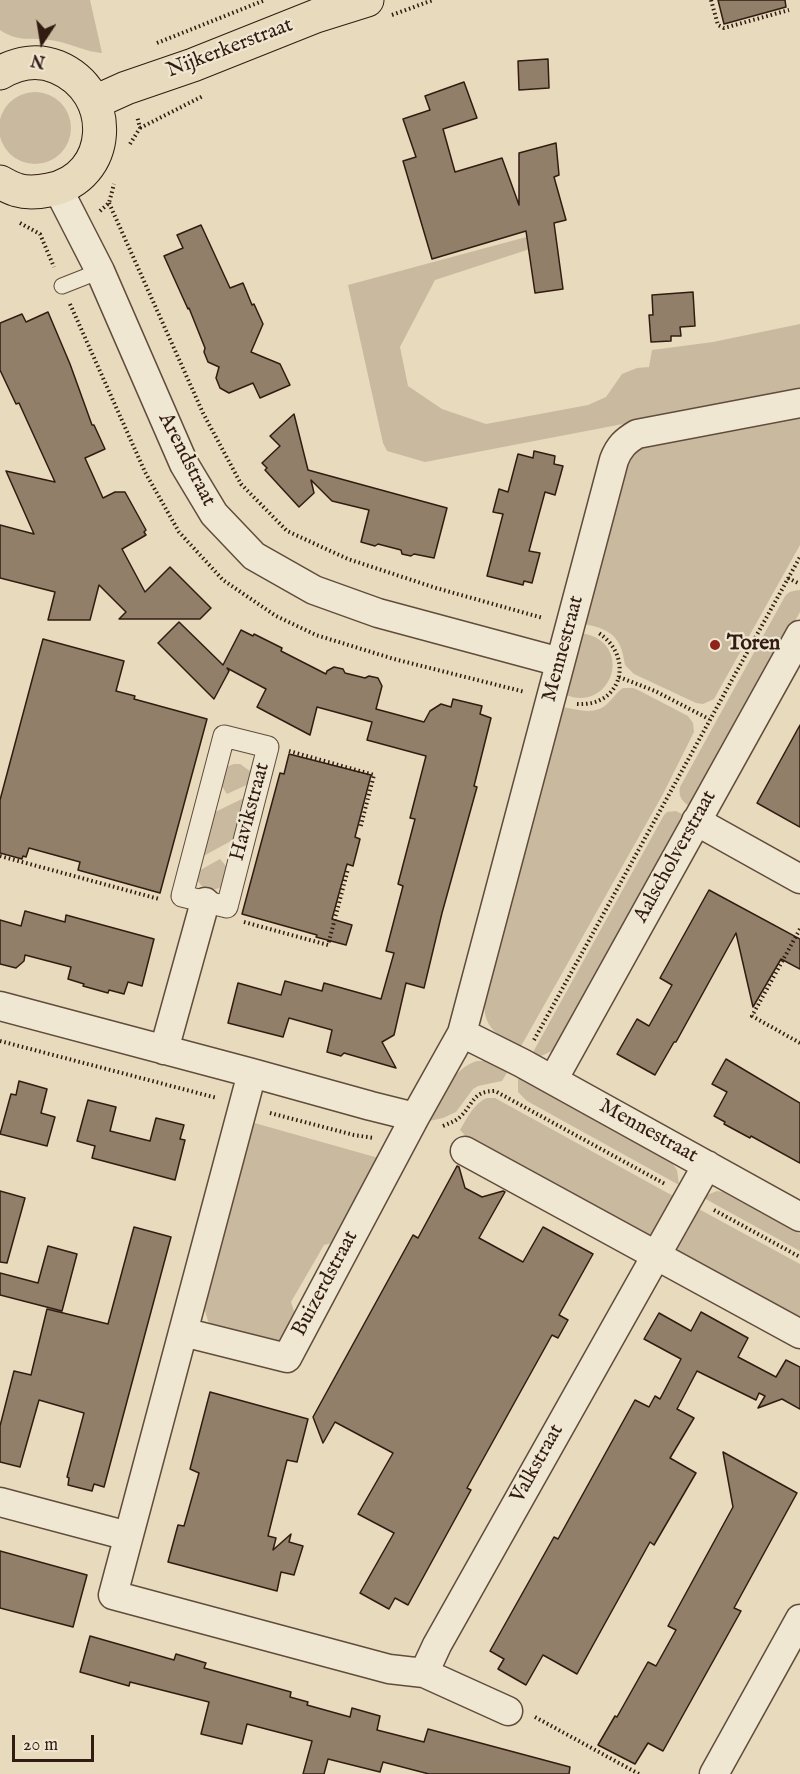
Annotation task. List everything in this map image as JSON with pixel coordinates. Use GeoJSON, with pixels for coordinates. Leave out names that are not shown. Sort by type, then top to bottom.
{"type":"FeatureCollection","features":[{"type":"Feature","properties":{"kind":"main road","name":"Nijkerkerstraat"},"geometry":{"type":"LineString","coordinates":[[95,102],[126,88],[193,65],[316,16],[367,0]]}},
{"type":"Feature","properties":{"kind":"main road"},"geometry":{"type":"LineString","coordinates":[[0,73],[10,67],[29,63],[50,64],[69,72],[84,85],[95,102],[100,123],[98,143],[90,163],[76,178],[58,189],[38,192],[18,190],[0,182]]}},
{"type":"Feature","properties":{"kind":"street","name":"Arendstraat"},"geometry":{"type":"LineString","coordinates":[[58,189],[99,272],[184,464],[214,514],[254,556],[314,590],[378,613],[560,662]]}},
{"type":"Feature","properties":{"kind":"street","name":"Mennestraat"},"geometry":{"type":"LineString","coordinates":[[411,1124],[462,1033],[614,459],[619,449],[625,441],[643,432],[800,403]]}},
{"type":"Feature","properties":{"kind":"street","name":"Aalscholverstraat"},"geometry":{"type":"LineString","coordinates":[[553,1080],[800,635]]}},
{"type":"Feature","properties":{"kind":"street","name":"Havikstraat"},"geometry":{"type":"LineString","coordinates":[[224,736],[268,747],[227,907],[205,902],[182,896],[224,736]]}},
{"type":"Feature","properties":{"kind":"street"},"geometry":{"type":"LineString","coordinates":[[696,821],[800,879]]}},
{"type":"Feature","properties":{"kind":"street"},"geometry":{"type":"LineString","coordinates":[[164,1050],[205,902]]}},
{"type":"Feature","properties":{"kind":"street"},"geometry":{"type":"LineString","coordinates":[[0,1006],[371,1106],[411,1124]]}},
{"type":"Feature","properties":{"kind":"street","name":"Mennestraat"},"geometry":{"type":"LineString","coordinates":[[462,1033],[522,1063],[800,1217]]}},
{"type":"Feature","properties":{"kind":"street"},"geometry":{"type":"LineString","coordinates":[[252,1073],[113,1595],[389,1669],[424,1673],[508,1711]]}},
{"type":"Feature","properties":{"kind":"street","name":"Buizerdstraat"},"geometry":{"type":"LineString","coordinates":[[183,1332],[287,1358],[411,1124]]}},
{"type":"Feature","properties":{"kind":"street"},"geometry":{"type":"LineString","coordinates":[[465,1151],[800,1334]]}},
{"type":"Feature","properties":{"kind":"street","name":"Valkstraat"},"geometry":{"type":"LineString","coordinates":[[424,1673],[443,1635],[707,1165]]}},
{"type":"Feature","properties":{"kind":"street"},"geometry":{"type":"LineString","coordinates":[[0,1502],[128,1536]]}},
{"type":"Feature","properties":{"kind":"street"},"geometry":{"type":"LineString","coordinates":[[714,1774],[800,1619]]}},
{"type":"Feature","properties":{"kind":"lane"},"geometry":{"type":"LineString","coordinates":[[62,285],[99,272]]}},
{"type":"Feature","properties":{"kind":"path","name":"Nijkerkerstraat"},"geometry":{"type":"LineString","coordinates":[[156,43],[265,0]]}},
{"type":"Feature","properties":{"kind":"path"},"geometry":{"type":"LineString","coordinates":[[711,0],[718,25],[724,28],[789,10]]}},
{"type":"Feature","properties":{"kind":"path"},"geometry":{"type":"LineString","coordinates":[[109,203],[202,413],[241,484],[287,531],[348,560],[436,588],[598,632],[611,642],[618,653],[619,678],[604,698],[592,704],[578,705],[550,699]]}},
{"type":"Feature","properties":{"kind":"path"},"geometry":{"type":"LineString","coordinates":[[40,234],[62,285]]}},
{"type":"Feature","properties":{"kind":"path"},"geometry":{"type":"LineString","coordinates":[[504,1095],[800,557]]}},
{"type":"Feature","properties":{"kind":"path"},"geometry":{"type":"LineString","coordinates":[[788,579],[800,585]]}},
{"type":"Feature","properties":{"kind":"path"},"geometry":{"type":"LineString","coordinates":[[619,678],[655,691],[709,719]]}},
{"type":"Feature","properties":{"kind":"path"},"geometry":{"type":"LineString","coordinates":[[268,747],[280,748],[374,775],[360,829]]}},
{"type":"Feature","properties":{"kind":"path"},"geometry":{"type":"LineString","coordinates":[[800,929],[752,1016],[800,1043]]}},
{"type":"Feature","properties":{"kind":"path"},"geometry":{"type":"LineString","coordinates":[[0,1041],[366,1137],[377,1138],[411,1124],[444,1125],[462,1115],[480,1093],[495,1091],[800,1257]]}},
{"type":"Feature","properties":{"kind":"path"},"geometry":{"type":"LineString","coordinates":[[508,1711],[513,1704],[639,1774]]}},
{"type":"Feature","properties":{"kind":"shaded area"},"geometry":{"type":"Polygon","coordinates":[[[0,0],[90,0],[102,53],[56,41],[14,37],[7,34],[0,30],[0,0]]]}},
{"type":"Feature","properties":{"kind":"shaded area"},"geometry":{"type":"Polygon","coordinates":[[[35,92],[55,98],[65,108],[71,128],[65,148],[55,158],[35,164],[15,158],[5,148],[-1,128],[5,108],[15,98],[35,92]]]}},
{"type":"Feature","properties":{"kind":"shaded area"},"geometry":{"type":"Polygon","coordinates":[[[556,229],[533,248],[435,280],[400,347],[408,386],[442,409],[486,424],[588,405],[606,397],[622,374],[637,368],[649,367],[652,350],[713,342],[800,324],[800,390],[425,462],[387,451],[383,443],[348,285],[556,229]]]}},
{"type":"Feature","properties":{"kind":"shaded area"},"geometry":{"type":"Polygon","coordinates":[[[800,416],[800,545],[714,699],[703,704],[696,703],[634,674],[625,665],[621,648],[614,636],[602,629],[585,624],[629,460],[644,446],[800,416]]]}},
{"type":"Feature","properties":{"kind":"shaded area"},"geometry":{"type":"Polygon","coordinates":[[[800,590],[800,612],[691,807],[682,799],[680,787],[784,598],[790,592],[800,590]]]}},
{"type":"Feature","properties":{"kind":"shaded area"},"geometry":{"type":"Polygon","coordinates":[[[581,633],[598,639],[608,649],[612,661],[611,674],[606,685],[596,694],[582,698],[566,695],[581,633]]]}},
{"type":"Feature","properties":{"kind":"shaded area"},"geometry":{"type":"Polygon","coordinates":[[[623,688],[638,690],[688,716],[693,723],[694,732],[663,794],[520,1048],[492,1029],[484,1007],[485,997],[563,707],[593,711],[604,706],[623,688]]]}},
{"type":"Feature","properties":{"kind":"shaded area"},"geometry":{"type":"Polygon","coordinates":[[[240,764],[250,771],[253,782],[227,794],[221,785],[226,767],[240,764]]]}},
{"type":"Feature","properties":{"kind":"shaded area"},"geometry":{"type":"Polygon","coordinates":[[[252,794],[240,836],[198,859],[209,815],[252,794]]]}},
{"type":"Feature","properties":{"kind":"shaded area"},"geometry":{"type":"Polygon","coordinates":[[[676,811],[686,816],[558,1048],[539,1057],[532,1054],[664,815],[667,812],[676,811]]]}},
{"type":"Feature","properties":{"kind":"shaded area"},"geometry":{"type":"Polygon","coordinates":[[[220,859],[227,867],[223,886],[214,889],[205,888],[195,873],[220,859]]]}},
{"type":"Feature","properties":{"kind":"shaded area"},"geometry":{"type":"Polygon","coordinates":[[[477,1061],[486,1061],[508,1071],[502,1081],[473,1089],[456,1112],[429,1121],[454,1078],[468,1065],[477,1061]]]}},
{"type":"Feature","properties":{"kind":"shaded area"},"geometry":{"type":"Polygon","coordinates":[[[518,1076],[672,1163],[677,1170],[679,1185],[527,1101],[518,1092],[518,1076]]]}},
{"type":"Feature","properties":{"kind":"shaded area"},"geometry":{"type":"Polygon","coordinates":[[[487,1098],[495,1098],[675,1197],[656,1231],[645,1237],[476,1147],[460,1130],[475,1107],[487,1098]]]}},
{"type":"Feature","properties":{"kind":"shaded area"},"geometry":{"type":"Polygon","coordinates":[[[251,1122],[382,1159],[336,1242],[324,1245],[291,1302],[296,1317],[280,1342],[212,1326],[204,1307],[251,1122]]]}},
{"type":"Feature","properties":{"kind":"shaded area"},"geometry":{"type":"Polygon","coordinates":[[[717,1191],[723,1192],[800,1234],[800,1251],[702,1197],[717,1191]]]}},
{"type":"Feature","properties":{"kind":"shaded area"},"geometry":{"type":"Polygon","coordinates":[[[695,1207],[800,1264],[800,1327],[680,1255],[675,1241],[695,1207]]]}},
{"type":"Feature","properties":{"kind":"building"},"geometry":{"type":"Polygon","coordinates":[[[718,0],[785,0],[786,7],[724,24],[718,0]]]}},
{"type":"Feature","properties":{"kind":"building"},"geometry":{"type":"Polygon","coordinates":[[[548,59],[549,88],[519,90],[518,61],[548,59]]]}},
{"type":"Feature","properties":{"kind":"building"},"geometry":{"type":"Polygon","coordinates":[[[464,82],[477,118],[443,129],[455,172],[502,158],[519,205],[519,153],[556,143],[559,175],[554,177],[566,220],[554,223],[563,289],[535,293],[526,231],[432,259],[403,161],[416,157],[403,119],[430,110],[425,96],[464,82]]]}},
{"type":"Feature","properties":{"kind":"building"},"geometry":{"type":"Polygon","coordinates":[[[201,225],[230,288],[243,283],[263,324],[251,352],[280,364],[290,385],[260,398],[253,383],[229,393],[220,388],[216,378],[219,367],[208,362],[204,352],[205,348],[189,308],[164,256],[183,248],[177,235],[201,225]]]}},
{"type":"Feature","properties":{"kind":"building"},"geometry":{"type":"Polygon","coordinates":[[[693,292],[695,326],[680,327],[681,336],[671,336],[671,341],[651,342],[649,315],[653,315],[652,295],[693,292]]]}},
{"type":"Feature","properties":{"kind":"building"},"geometry":{"type":"Polygon","coordinates":[[[48,312],[92,425],[105,449],[85,458],[103,498],[115,492],[125,492],[146,530],[144,532],[146,535],[122,549],[145,592],[170,567],[211,608],[200,619],[119,619],[126,612],[99,585],[90,620],[48,620],[55,592],[0,578],[0,525],[34,534],[6,471],[55,482],[19,403],[16,404],[0,370],[0,323],[22,314],[26,322],[48,312]]]}},
{"type":"Feature","properties":{"kind":"building"},"geometry":{"type":"Polygon","coordinates":[[[294,414],[308,470],[447,508],[434,558],[414,554],[411,556],[402,554],[401,550],[361,542],[369,510],[332,501],[311,480],[314,493],[299,507],[265,470],[267,468],[262,463],[280,446],[270,436],[294,414]]]}},
{"type":"Feature","properties":{"kind":"building"},"geometry":{"type":"Polygon","coordinates":[[[534,451],[555,456],[554,464],[563,466],[555,495],[545,492],[529,551],[540,553],[532,583],[524,581],[523,585],[487,576],[503,514],[493,512],[499,489],[508,492],[518,454],[533,458],[534,451]]]}},
{"type":"Feature","properties":{"kind":"building"},"geometry":{"type":"Polygon","coordinates":[[[179,622],[223,665],[241,630],[282,648],[281,651],[326,674],[334,667],[343,669],[345,673],[365,678],[369,676],[378,678],[382,686],[376,709],[424,722],[430,711],[441,704],[451,707],[453,699],[482,706],[480,714],[491,718],[474,786],[477,787],[424,988],[406,983],[394,1035],[382,1042],[396,1068],[344,1053],[341,1056],[327,1052],[332,1030],[289,1018],[283,1037],[228,1023],[238,983],[281,995],[285,981],[322,991],[324,983],[381,999],[394,953],[386,951],[403,886],[398,884],[415,819],[410,818],[426,756],[367,740],[372,722],[317,707],[310,735],[257,707],[266,689],[227,668],[229,671],[214,699],[158,643],[179,622]]]}},
{"type":"Feature","properties":{"kind":"building"},"geometry":{"type":"Polygon","coordinates":[[[43,639],[124,661],[116,691],[135,696],[134,699],[207,719],[160,893],[78,870],[80,862],[29,848],[26,857],[23,856],[22,859],[0,853],[0,800],[43,639]]]}},
{"type":"Feature","properties":{"kind":"building"},"geometry":{"type":"Polygon","coordinates":[[[800,725],[800,827],[757,803],[800,725]]]}},
{"type":"Feature","properties":{"kind":"building"},"geometry":{"type":"Polygon","coordinates":[[[289,754],[371,775],[355,837],[360,839],[353,866],[347,864],[332,919],[352,925],[346,945],[242,914],[280,773],[284,774],[289,754]]]}},
{"type":"Feature","properties":{"kind":"building"},"geometry":{"type":"Polygon","coordinates":[[[709,890],[800,939],[800,969],[781,959],[753,1007],[736,933],[676,1042],[655,1075],[617,1054],[637,1019],[649,1026],[672,985],[660,978],[709,890]]]}},
{"type":"Feature","properties":{"kind":"building"},"geometry":{"type":"Polygon","coordinates":[[[25,911],[65,922],[66,915],[154,939],[142,986],[128,982],[124,994],[109,990],[108,993],[68,979],[71,967],[25,955],[24,961],[16,968],[0,964],[0,920],[21,926],[25,911]]]}},
{"type":"Feature","properties":{"kind":"building"},"geometry":{"type":"Polygon","coordinates":[[[726,1059],[800,1103],[800,1163],[724,1124],[725,1122],[714,1116],[727,1092],[712,1084],[726,1059]]]}},
{"type":"Feature","properties":{"kind":"building"},"geometry":{"type":"Polygon","coordinates":[[[19,1081],[47,1089],[41,1113],[55,1117],[47,1146],[0,1134],[11,1094],[16,1095],[19,1081]]]}},
{"type":"Feature","properties":{"kind":"building"},"geometry":{"type":"Polygon","coordinates":[[[88,1100],[116,1107],[110,1131],[150,1141],[156,1118],[184,1125],[180,1139],[185,1140],[175,1180],[92,1158],[95,1146],[77,1141],[88,1100]]]}},
{"type":"Feature","properties":{"kind":"building"},"geometry":{"type":"Polygon","coordinates":[[[457,1166],[465,1188],[482,1197],[505,1192],[479,1238],[523,1262],[543,1227],[593,1254],[559,1315],[568,1320],[558,1338],[552,1335],[467,1488],[471,1490],[408,1605],[395,1598],[389,1609],[360,1593],[394,1533],[358,1514],[393,1453],[335,1422],[323,1443],[313,1417],[413,1235],[418,1238],[457,1166]]]}},
{"type":"Feature","properties":{"kind":"building"},"geometry":{"type":"Polygon","coordinates":[[[0,1191],[25,1198],[7,1263],[0,1262],[0,1191]]]}},
{"type":"Feature","properties":{"kind":"building"},"geometry":{"type":"Polygon","coordinates":[[[134,1227],[171,1237],[104,1487],[94,1484],[92,1491],[68,1485],[69,1478],[67,1477],[84,1413],[39,1400],[20,1467],[0,1462],[0,1426],[14,1371],[31,1375],[47,1309],[108,1324],[134,1227]]]}},
{"type":"Feature","properties":{"kind":"building"},"geometry":{"type":"Polygon","coordinates":[[[48,1246],[77,1254],[62,1311],[0,1295],[0,1273],[38,1283],[48,1246]]]}},
{"type":"Feature","properties":{"kind":"building"},"geometry":{"type":"Polygon","coordinates":[[[701,1312],[748,1338],[738,1357],[776,1377],[786,1360],[800,1367],[800,1409],[782,1399],[758,1408],[765,1396],[759,1393],[756,1400],[697,1371],[677,1409],[694,1418],[670,1458],[696,1473],[654,1545],[650,1542],[577,1674],[543,1655],[526,1685],[498,1669],[504,1659],[490,1651],[554,1537],[558,1539],[635,1400],[649,1407],[655,1396],[660,1399],[681,1359],[644,1339],[659,1313],[691,1331],[701,1312]]]}},
{"type":"Feature","properties":{"kind":"building"},"geometry":{"type":"Polygon","coordinates":[[[210,1392],[308,1419],[297,1462],[287,1460],[268,1536],[276,1538],[273,1550],[291,1534],[289,1542],[303,1546],[294,1575],[281,1572],[277,1591],[168,1562],[178,1525],[184,1526],[199,1473],[190,1469],[210,1392]]]}},
{"type":"Feature","properties":{"kind":"building"},"geometry":{"type":"Polygon","coordinates":[[[723,1452],[797,1493],[734,1608],[741,1611],[663,1751],[648,1743],[635,1764],[598,1745],[615,1716],[617,1717],[648,1662],[656,1666],[676,1630],[668,1626],[733,1507],[723,1452]]]}},
{"type":"Feature","properties":{"kind":"building"},"geometry":{"type":"Polygon","coordinates":[[[0,1551],[87,1575],[73,1627],[0,1608],[0,1551]]]}},
{"type":"Feature","properties":{"kind":"building"},"geometry":{"type":"Polygon","coordinates":[[[90,1636],[174,1660],[176,1654],[206,1663],[204,1668],[291,1692],[290,1697],[308,1702],[307,1705],[350,1717],[352,1708],[380,1716],[377,1730],[424,1742],[428,1729],[570,1767],[569,1774],[429,1774],[383,1762],[380,1772],[328,1759],[324,1774],[303,1774],[312,1741],[247,1724],[242,1744],[201,1734],[209,1702],[130,1682],[129,1686],[80,1672],[90,1636]]]}},
{"type":"Feature","properties":{"kind":"place","name":"Toren"},"geometry":{"type":"Point","coordinates":[715,645]}}]}
